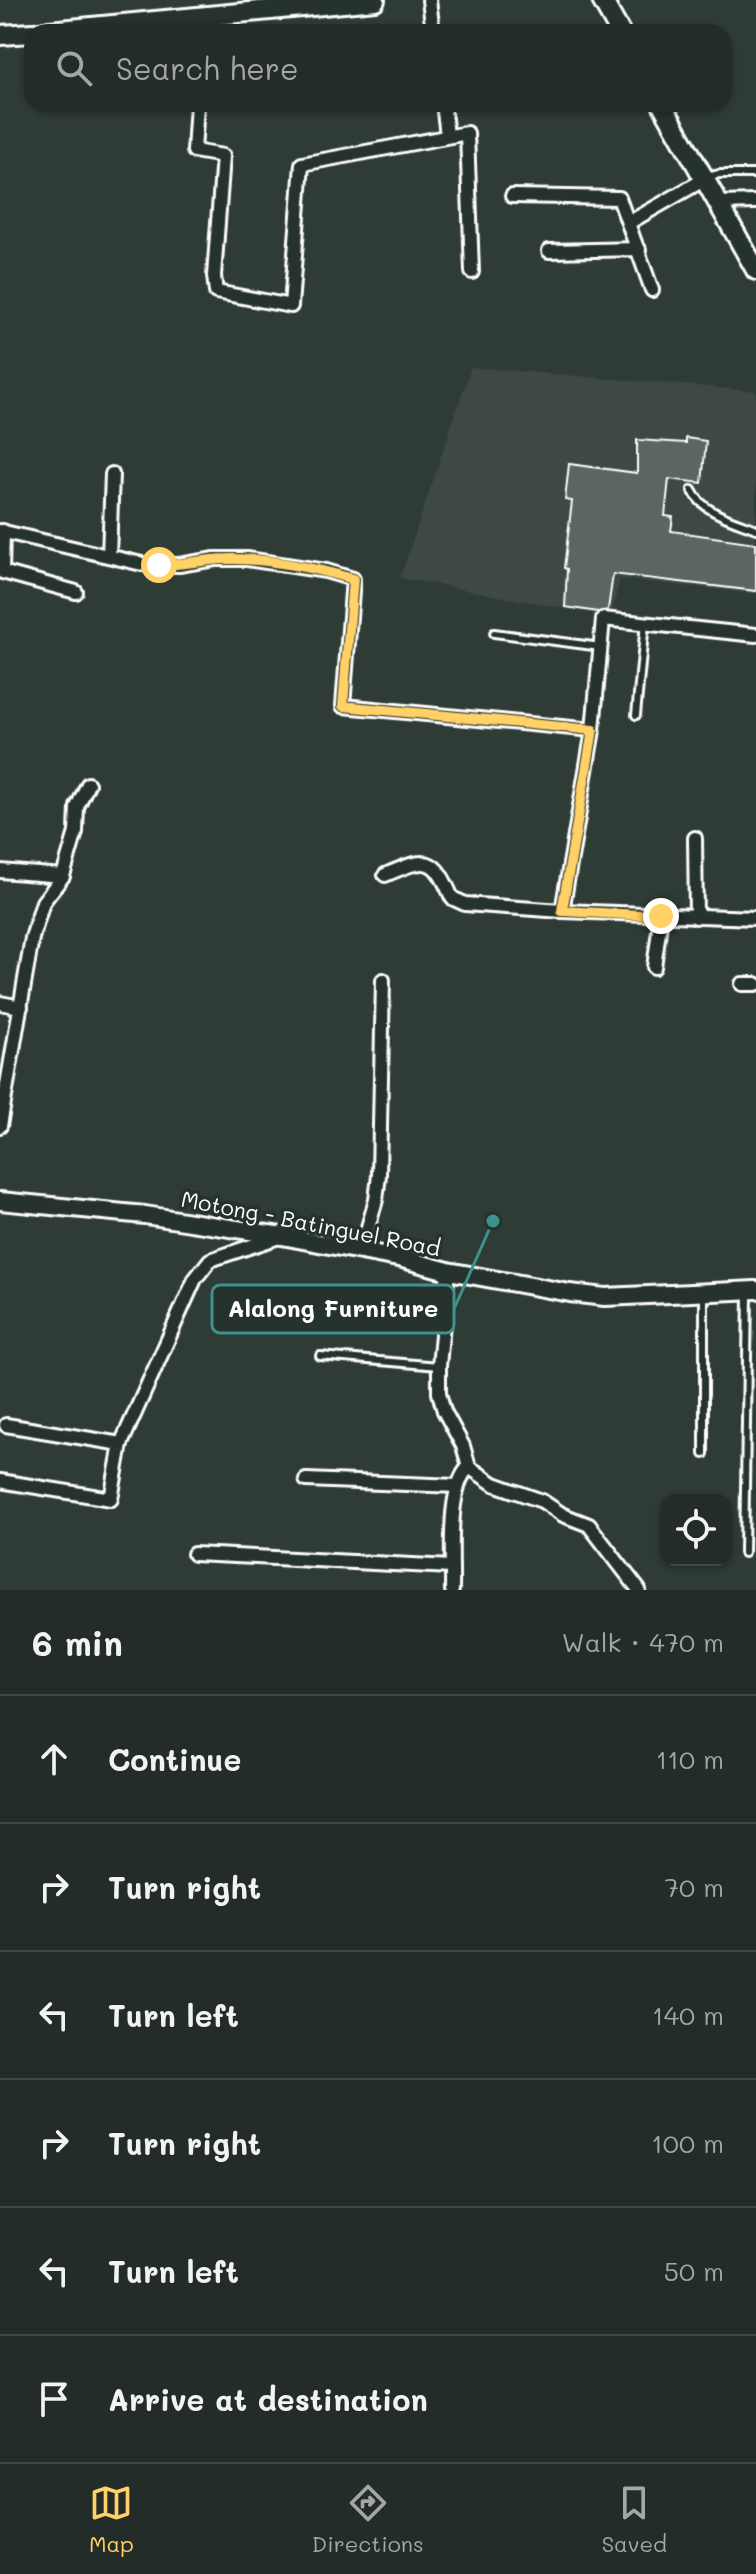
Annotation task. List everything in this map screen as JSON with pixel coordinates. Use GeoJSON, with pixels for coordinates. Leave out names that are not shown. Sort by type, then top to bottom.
{"type":"FeatureCollection","features":[{"type":"Feature","properties":{"kind":"main road"},"geometry":{"type":"LineString","coordinates":[[207,24],[252,6],[375,0]]}},
{"type":"Feature","properties":{"kind":"main road"},"geometry":{"type":"LineString","coordinates":[[602,0],[616,24]]}},
{"type":"Feature","properties":{"kind":"main road"},"geometry":{"type":"LineString","coordinates":[[0,35],[24,34]]}},
{"type":"Feature","properties":{"kind":"main road"},"geometry":{"type":"LineString","coordinates":[[667,112],[756,270]]}},
{"type":"Feature","properties":{"kind":"street"},"geometry":{"type":"LineString","coordinates":[[429,0],[432,24]]}},
{"type":"Feature","properties":{"kind":"street"},"geometry":{"type":"LineString","coordinates":[[196,112],[194,151],[223,156],[214,276],[216,292],[291,306],[302,164],[467,133],[472,272]]}},
{"type":"Feature","properties":{"kind":"street"},"geometry":{"type":"LineString","coordinates":[[444,112],[447,135]]}},
{"type":"Feature","properties":{"kind":"street"},"geometry":{"type":"LineString","coordinates":[[630,222],[705,179]]}},
{"type":"Feature","properties":{"kind":"street"},"geometry":{"type":"LineString","coordinates":[[512,196],[616,197],[623,202],[652,290]]}},
{"type":"Feature","properties":{"kind":"street"},"geometry":{"type":"LineString","coordinates":[[719,203],[756,202]]}},
{"type":"Feature","properties":{"kind":"street"},"geometry":{"type":"LineString","coordinates":[[549,251],[639,249]]}},
{"type":"Feature","properties":{"kind":"street"},"geometry":{"type":"LineString","coordinates":[[109,556],[112,474]]}},
{"type":"Feature","properties":{"kind":"street"},"geometry":{"type":"LineString","coordinates":[[76,592],[2,572],[1,531],[159,565],[247,559],[326,571],[353,579],[343,706],[593,730]]}},
{"type":"Feature","properties":{"kind":"street"},"geometry":{"type":"LineString","coordinates":[[562,911],[593,730],[603,619],[756,635]]}},
{"type":"Feature","properties":{"kind":"street"},"geometry":{"type":"LineString","coordinates":[[0,1126],[28,958],[38,917],[43,902],[63,876],[76,832],[77,807],[88,784]]}},
{"type":"Feature","properties":{"kind":"street"},"geometry":{"type":"LineString","coordinates":[[695,838],[696,917]]}},
{"type":"Feature","properties":{"kind":"street"},"geometry":{"type":"LineString","coordinates":[[385,875],[417,863],[427,864],[438,869],[457,902],[562,911],[756,918]]}},
{"type":"Feature","properties":{"kind":"street"},"geometry":{"type":"LineString","coordinates":[[0,871],[63,876]]}},
{"type":"Feature","properties":{"kind":"street"},"geometry":{"type":"LineString","coordinates":[[654,967],[661,916]]}},
{"type":"Feature","properties":{"kind":"street"},"geometry":{"type":"LineString","coordinates":[[361,1251],[378,1183],[383,980]]}},
{"type":"Feature","properties":{"kind":"street"},"geometry":{"type":"LineString","coordinates":[[742,984],[756,984]]}},
{"type":"Feature","properties":{"kind":"street"},"geometry":{"type":"LineString","coordinates":[[0,1003],[21,1007]]}},
{"type":"Feature","properties":{"kind":"street","name":"Motong - Batinguel Road"},"geometry":{"type":"LineString","coordinates":[[0,1201],[145,1215],[282,1236],[570,1293],[605,1297],[752,1290]]}},
{"type":"Feature","properties":{"kind":"street"},"geometry":{"type":"LineString","coordinates":[[0,1481],[111,1499],[121,1444],[195,1279],[210,1260],[282,1236]]}},
{"type":"Feature","properties":{"kind":"street"},"geometry":{"type":"LineString","coordinates":[[448,1271],[439,1393],[469,1467],[494,1484],[542,1501],[563,1515],[589,1525],[639,1590]]}},
{"type":"Feature","properties":{"kind":"street"},"geometry":{"type":"LineString","coordinates":[[6,1425],[121,1444]]}},
{"type":"Feature","properties":{"kind":"street"},"geometry":{"type":"LineString","coordinates":[[452,1590],[452,1535],[457,1486],[461,1474],[469,1467]]}},
{"type":"Feature","properties":{"kind":"street"},"geometry":{"type":"LineString","coordinates":[[306,1480],[457,1486]]}},
{"type":"Feature","properties":{"kind":"street"},"geometry":{"type":"LineString","coordinates":[[194,1554],[452,1567]]}},
{"type":"Feature","properties":{"kind":"lane"},"geometry":{"type":"LineString","coordinates":[[705,179],[719,174],[756,174]]}},
{"type":"Feature","properties":{"kind":"lane"},"geometry":{"type":"LineString","coordinates":[[692,490],[698,502],[711,510],[756,529]]}},
{"type":"Feature","properties":{"kind":"lane"},"geometry":{"type":"LineString","coordinates":[[636,715],[645,623]]}},
{"type":"Feature","properties":{"kind":"lane"},"geometry":{"type":"LineString","coordinates":[[494,633],[601,647]]}},
{"type":"Feature","properties":{"kind":"lane"},"geometry":{"type":"LineString","coordinates":[[744,1553],[752,1290]]}},
{"type":"Feature","properties":{"kind":"lane"},"geometry":{"type":"LineString","coordinates":[[704,1291],[704,1454]]}},
{"type":"Feature","properties":{"kind":"lane"},"geometry":{"type":"LineString","coordinates":[[320,1356],[439,1366]]}},
{"type":"Feature","properties":{"kind":"shaded area"},"geometry":{"type":"Polygon","coordinates":[[[471,367],[756,391],[756,594],[620,579],[611,617],[400,578],[471,367]]]}},
{"type":"Feature","properties":{"kind":"building"},"geometry":{"type":"Polygon","coordinates":[[[686,438],[706,441],[702,483],[669,479],[665,516],[673,517],[671,531],[756,543],[756,591],[613,574],[608,610],[598,612],[565,607],[567,569],[564,568],[572,501],[565,500],[569,464],[637,473],[637,440],[686,443],[686,438]]]}},
{"type":"Feature","properties":{"kind":"place","name":"Alalong Furniture"},"geometry":{"type":"Point","coordinates":[493,1221]}},
{"type":"Feature","properties":{"kind":"route"},"geometry":{"type":"LineString","coordinates":[[159,565],[247,559],[326,571],[353,579],[343,706],[593,730],[562,911],[661,916]]}}]}
